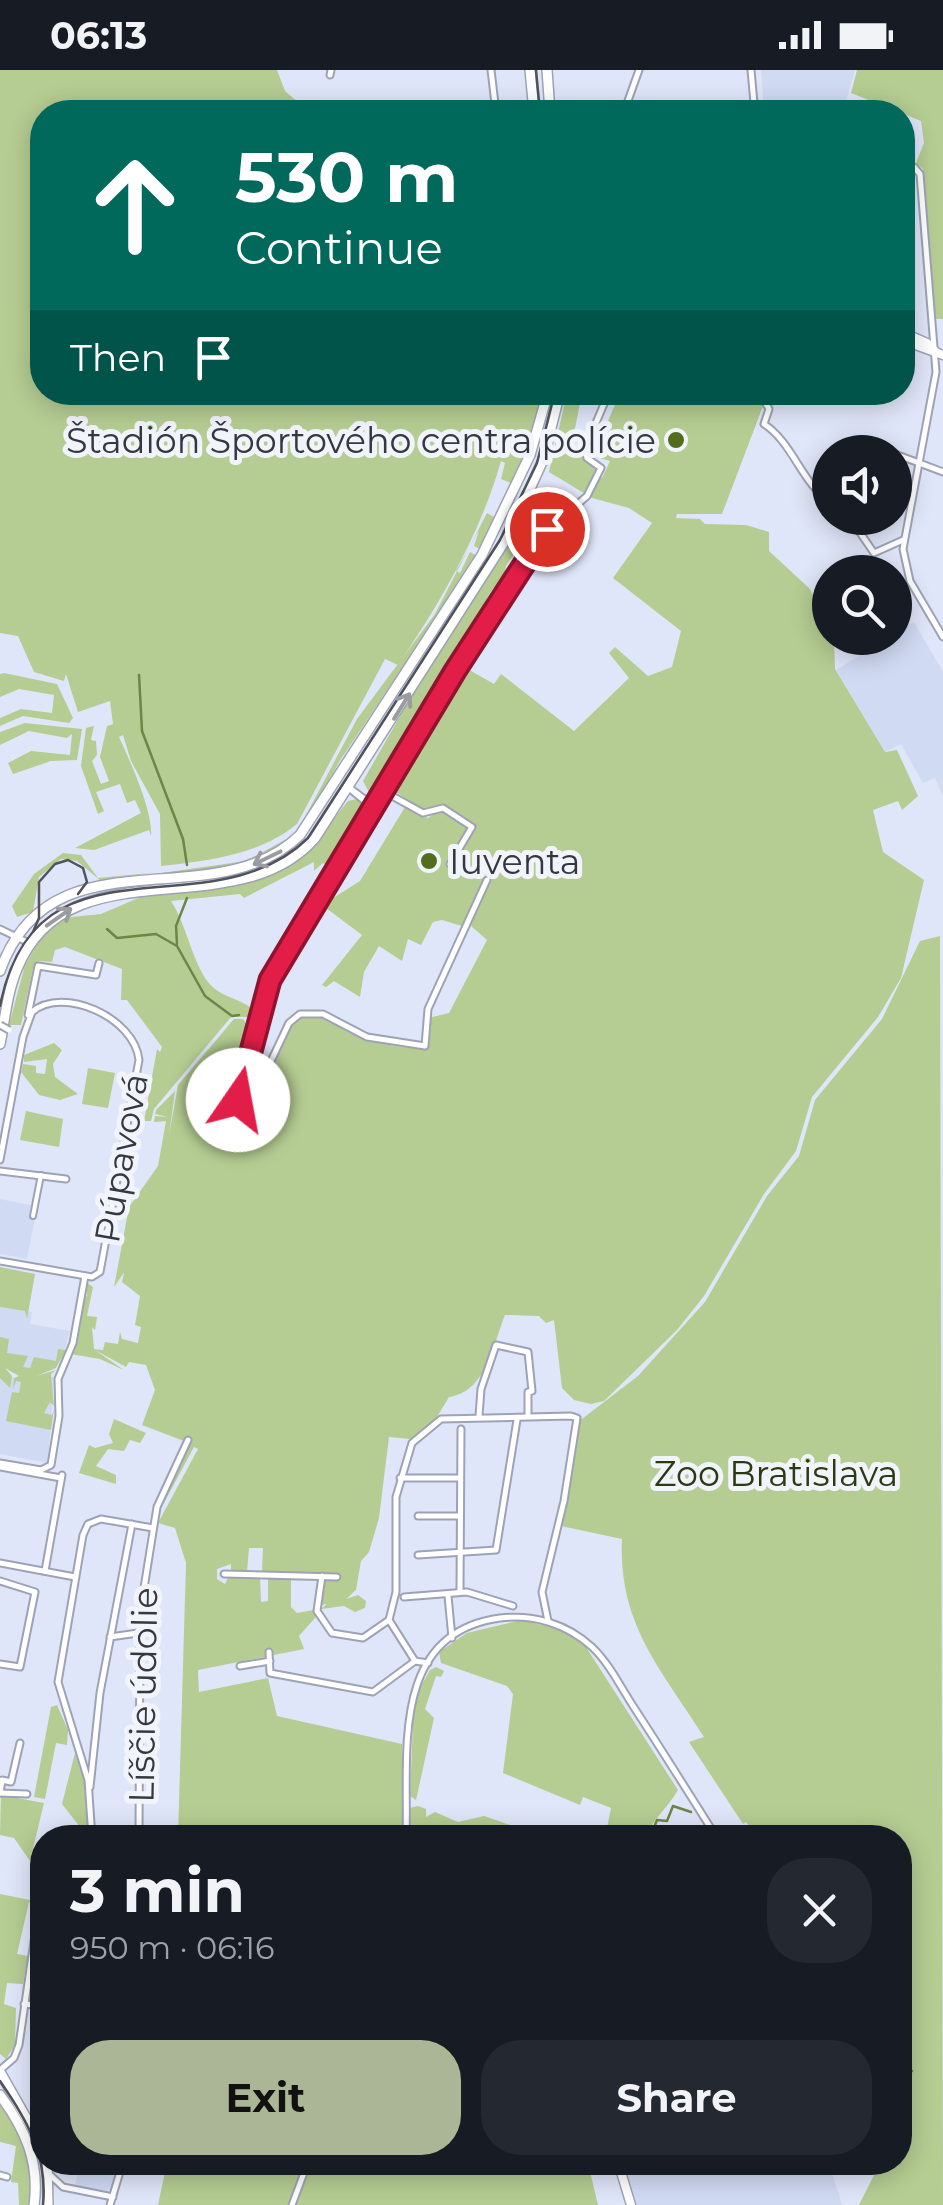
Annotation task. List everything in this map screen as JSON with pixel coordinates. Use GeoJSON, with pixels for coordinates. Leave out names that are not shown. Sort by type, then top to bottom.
{"type":"FeatureCollection","features":[{"type":"Feature","properties":{"kind":"main road"},"geometry":{"type":"LineString","coordinates":[[530,70],[533,100]]}},
{"type":"Feature","properties":{"kind":"main road"},"geometry":{"type":"LineString","coordinates":[[547,70],[549,100]]}},
{"type":"Feature","properties":{"kind":"main road"},"geometry":{"type":"LineString","coordinates":[[0,971],[18,935],[52,904],[85,888],[228,872],[264,862],[300,835],[482,556],[530,455],[544,405]]}},
{"type":"Feature","properties":{"kind":"main road"},"geometry":{"type":"LineString","coordinates":[[0,1044],[11,986],[30,944],[58,916],[94,898],[234,884],[271,873],[306,848],[353,790],[359,774],[517,520],[547,446],[557,405]]}},
{"type":"Feature","properties":{"kind":"main road"},"geometry":{"type":"LineString","coordinates":[[0,2071],[30,2125]]}},
{"type":"Feature","properties":{"kind":"main road"},"geometry":{"type":"LineString","coordinates":[[0,2095],[30,2147]]}},
{"type":"Feature","properties":{"kind":"main road"},"geometry":{"type":"LineString","coordinates":[[34,2205],[35,2175]]}},
{"type":"Feature","properties":{"kind":"main road"},"geometry":{"type":"LineString","coordinates":[[48,2175],[48,2201]]}},
{"type":"Feature","properties":{"kind":"street"},"geometry":{"type":"LineString","coordinates":[[491,70],[495,100]]}},
{"type":"Feature","properties":{"kind":"street"},"geometry":{"type":"LineString","coordinates":[[628,100],[639,70]]}},
{"type":"Feature","properties":{"kind":"street"},"geometry":{"type":"LineString","coordinates":[[751,70],[754,100]]}},
{"type":"Feature","properties":{"kind":"street"},"geometry":{"type":"LineString","coordinates":[[915,171],[920,174],[939,354],[904,540],[910,581],[943,637]]}},
{"type":"Feature","properties":{"kind":"street"},"geometry":{"type":"LineString","coordinates":[[934,330],[917,338],[939,354]]}},
{"type":"Feature","properties":{"kind":"street"},"geometry":{"type":"LineString","coordinates":[[915,345],[939,354]]}},
{"type":"Feature","properties":{"kind":"street"},"geometry":{"type":"LineString","coordinates":[[936,372],[943,367]]}},
{"type":"Feature","properties":{"kind":"street"},"geometry":{"type":"LineString","coordinates":[[487,880],[467,931],[428,1009],[424,1046],[367,1037],[322,1014],[300,1014],[289,1023],[254,1097],[238,1100],[270,980],[540,537],[596,486],[601,468],[587,458],[585,449],[604,405]]}},
{"type":"Feature","properties":{"kind":"street"},"geometry":{"type":"LineString","coordinates":[[767,405],[764,424],[786,444],[792,458],[812,481]]}},
{"type":"Feature","properties":{"kind":"street"},"geometry":{"type":"LineString","coordinates":[[912,462],[943,472]]}},
{"type":"Feature","properties":{"kind":"street"},"geometry":{"type":"LineString","coordinates":[[517,520],[540,537]]}},
{"type":"Feature","properties":{"kind":"street"},"geometry":{"type":"LineString","coordinates":[[861,535],[874,554],[904,540]]}},
{"type":"Feature","properties":{"kind":"street"},"geometry":{"type":"LineString","coordinates":[[343,772],[353,790],[375,807]]}},
{"type":"Feature","properties":{"kind":"street"},"geometry":{"type":"LineString","coordinates":[[333,789],[353,790]]}},
{"type":"Feature","properties":{"kind":"street"},"geometry":{"type":"LineString","coordinates":[[385,792],[423,814],[443,808],[469,823],[472,828],[450,864]]}},
{"type":"Feature","properties":{"kind":"street"},"geometry":{"type":"LineString","coordinates":[[0,929],[30,944]]}},
{"type":"Feature","properties":{"kind":"street"},"geometry":{"type":"LineString","coordinates":[[0,1160],[40,965],[96,975],[99,963]]}},
{"type":"Feature","properties":{"kind":"street"},"geometry":{"type":"LineString","coordinates":[[28,1018],[38,1007],[30,1002]]}},
{"type":"Feature","properties":{"kind":"street","name":"Púpavová"},"geometry":{"type":"LineString","coordinates":[[38,1007],[54,1003],[112,1015],[138,1049],[139,1064],[101,1270],[95,1277],[85,1276]]}},
{"type":"Feature","properties":{"kind":"street"},"geometry":{"type":"LineString","coordinates":[[0,1024],[23,1037]]}},
{"type":"Feature","properties":{"kind":"street"},"geometry":{"type":"LineString","coordinates":[[0,1171],[66,1179]]}},
{"type":"Feature","properties":{"kind":"street"},"geometry":{"type":"LineString","coordinates":[[33,1216],[41,1175]]}},
{"type":"Feature","properties":{"kind":"street"},"geometry":{"type":"LineString","coordinates":[[0,1261],[85,1276],[73,1343],[58,1379],[51,1465],[42,1470],[0,1465]]}},
{"type":"Feature","properties":{"kind":"street"},"geometry":{"type":"LineString","coordinates":[[479,1416],[481,1389],[496,1345],[528,1352],[532,1390],[528,1392],[528,1416]]}},
{"type":"Feature","properties":{"kind":"street"},"geometry":{"type":"LineString","coordinates":[[322,1576],[316,1601],[319,1616],[332,1632],[356,1639],[368,1636],[389,1620],[395,1597],[400,1478],[410,1446],[435,1423],[479,1416],[577,1418],[567,1485],[542,1592],[548,1622]]}},
{"type":"Feature","properties":{"kind":"street"},"geometry":{"type":"LineString","coordinates":[[418,1554],[496,1550],[517,1420]]}},
{"type":"Feature","properties":{"kind":"street"},"geometry":{"type":"LineString","coordinates":[[460,1428],[460,1591]]}},
{"type":"Feature","properties":{"kind":"street","name":"Líščie údolie"},"geometry":{"type":"LineString","coordinates":[[139,1825],[138,1696],[142,1668],[138,1632],[162,1492],[188,1440]]}},
{"type":"Feature","properties":{"kind":"street"},"geometry":{"type":"LineString","coordinates":[[0,1465],[61,1476],[44,1571]]}},
{"type":"Feature","properties":{"kind":"street"},"geometry":{"type":"LineString","coordinates":[[400,1478],[460,1478]]}},
{"type":"Feature","properties":{"kind":"street"},"geometry":{"type":"LineString","coordinates":[[418,1516],[460,1516]]}},
{"type":"Feature","properties":{"kind":"street"},"geometry":{"type":"LineString","coordinates":[[90,1790],[62,1699],[59,1668],[75,1577],[88,1524],[101,1519],[153,1528]]}},
{"type":"Feature","properties":{"kind":"street"},"geometry":{"type":"LineString","coordinates":[[91,1825],[90,1790],[110,1637],[132,1524]]}},
{"type":"Feature","properties":{"kind":"street"},"geometry":{"type":"LineString","coordinates":[[0,1563],[75,1577]]}},
{"type":"Feature","properties":{"kind":"street"},"geometry":{"type":"LineString","coordinates":[[224,1574],[337,1578]]}},
{"type":"Feature","properties":{"kind":"street"},"geometry":{"type":"LineString","coordinates":[[0,1581],[34,1592],[20,1667],[0,1664]]}},
{"type":"Feature","properties":{"kind":"street"},"geometry":{"type":"LineString","coordinates":[[404,1597],[438,1592],[448,1596],[460,1591],[513,1606]]}},
{"type":"Feature","properties":{"kind":"street"},"geometry":{"type":"LineString","coordinates":[[448,1596],[452,1638]]}},
{"type":"Feature","properties":{"kind":"street"},"geometry":{"type":"LineString","coordinates":[[406,1825],[408,1719],[414,1687],[428,1663],[452,1638],[494,1619],[548,1622],[579,1636],[605,1661],[709,1825]]}},
{"type":"Feature","properties":{"kind":"street"},"geometry":{"type":"LineString","coordinates":[[389,1620],[415,1661]]}},
{"type":"Feature","properties":{"kind":"street"},"geometry":{"type":"LineString","coordinates":[[110,1637],[138,1632]]}},
{"type":"Feature","properties":{"kind":"street"},"geometry":{"type":"LineString","coordinates":[[269,1652],[270,1673],[373,1692],[415,1661],[428,1663]]}},
{"type":"Feature","properties":{"kind":"street"},"geometry":{"type":"LineString","coordinates":[[240,1666],[270,1661]]}},
{"type":"Feature","properties":{"kind":"street"},"geometry":{"type":"LineString","coordinates":[[20,1743],[11,1782],[2,1780],[0,1793],[27,1794]]}},
{"type":"Feature","properties":{"kind":"street"},"geometry":{"type":"LineString","coordinates":[[0,2071],[17,2051],[30,1966]]}},
{"type":"Feature","properties":{"kind":"street"},"geometry":{"type":"LineString","coordinates":[[24,2004],[30,2005]]}},
{"type":"Feature","properties":{"kind":"street"},"geometry":{"type":"LineString","coordinates":[[54,2175],[63,2187],[112,2197]]}},
{"type":"Feature","properties":{"kind":"street"},"geometry":{"type":"LineString","coordinates":[[110,2205],[120,2175]]}},
{"type":"Feature","properties":{"kind":"street"},"geometry":{"type":"LineString","coordinates":[[292,2205],[303,2175]]}},
{"type":"Feature","properties":{"kind":"street"},"geometry":{"type":"LineString","coordinates":[[622,2175],[631,2205]]}},
{"type":"Feature","properties":{"kind":"street"},"geometry":{"type":"LineString","coordinates":[[48,2201],[63,2187]]}},
{"type":"Feature","properties":{"kind":"shaded area"},"geometry":{"type":"Polygon","coordinates":[[[761,70],[855,70],[846,100],[763,100],[761,70]]]}},
{"type":"Feature","properties":{"kind":"shaded area"},"geometry":{"type":"Polygon","coordinates":[[[912,623],[943,672],[943,797],[935,778],[923,783],[901,744],[885,752],[836,670],[860,655],[912,655],[912,623]]]}},
{"type":"Feature","properties":{"kind":"shaded area"},"geometry":{"type":"Polygon","coordinates":[[[0,1199],[31,1205],[29,1217],[35,1218],[27,1259],[0,1254],[0,1199]]]}},
{"type":"Feature","properties":{"kind":"shaded area"},"geometry":{"type":"Polygon","coordinates":[[[0,1307],[32,1312],[30,1324],[70,1331],[62,1358],[43,1372],[0,1361],[0,1307]]]}},
{"type":"Feature","properties":{"kind":"shaded area"},"geometry":{"type":"Polygon","coordinates":[[[0,1369],[14,1378],[54,1377],[48,1463],[0,1454],[0,1369]]]}},
{"type":"Feature","properties":{"kind":"shaded area"},"geometry":{"type":"Polygon","coordinates":[[[77,2175],[116,2175],[113,2188],[107,2191],[75,2186],[77,2175]]]}},
{"type":"Feature","properties":{"kind":"shaded area"},"geometry":{"type":"Polygon","coordinates":[[[625,2175],[833,2175],[842,2205],[634,2205],[625,2175]]]}},
{"type":"Feature","properties":{"kind":"green space"},"geometry":{"type":"Polygon","coordinates":[[[0,70],[277,70],[285,91],[295,100],[30,100],[30,405],[542,405],[534,438],[513,484],[501,479],[505,463],[501,461],[482,515],[444,593],[398,665],[385,659],[297,824],[250,850],[161,866],[160,814],[131,761],[123,735],[119,737],[145,800],[151,836],[149,830],[94,850],[75,848],[141,813],[135,800],[127,803],[120,784],[96,792],[104,811],[98,814],[81,766],[86,728],[94,726],[91,740],[96,741],[97,755],[92,761],[101,784],[109,781],[100,757],[107,726],[113,724],[110,701],[78,712],[66,674],[64,681],[34,672],[18,636],[0,633],[0,70]]]}},
{"type":"Feature","properties":{"kind":"green space"},"geometry":{"type":"Polygon","coordinates":[[[857,70],[943,70],[943,319],[935,319],[923,169],[916,163],[924,143],[921,121],[915,119],[915,100],[868,100],[851,93],[857,70]]]}},
{"type":"Feature","properties":{"kind":"green space"},"geometry":{"type":"Polygon","coordinates":[[[564,405],[580,405],[572,444],[602,478],[610,461],[593,456],[615,405],[763,406],[722,514],[677,514],[676,518],[700,519],[705,524],[746,525],[769,532],[769,551],[812,593],[812,655],[835,655],[835,669],[885,752],[897,750],[918,796],[902,810],[898,801],[873,810],[883,852],[924,880],[901,978],[878,1017],[812,1097],[796,1151],[764,1194],[704,1296],[677,1330],[604,1401],[591,1404],[574,1400],[562,1388],[554,1320],[546,1323],[539,1316],[505,1315],[486,1365],[472,1386],[449,1397],[434,1422],[410,1439],[389,1437],[379,1518],[369,1552],[361,1561],[356,1590],[346,1599],[358,1595],[366,1601],[365,1608],[355,1612],[344,1606],[321,1609],[327,1604],[319,1605],[325,1581],[339,1577],[262,1571],[263,1548],[249,1548],[247,1572],[231,1572],[231,1564],[217,1569],[217,1579],[225,1584],[228,1578],[260,1576],[261,1602],[268,1601],[268,1576],[291,1576],[291,1607],[297,1613],[314,1610],[316,1617],[299,1636],[304,1649],[198,1670],[199,1692],[268,1678],[277,1716],[402,1744],[402,1825],[178,1825],[186,1563],[175,1528],[158,1523],[198,1449],[194,1447],[159,1512],[189,1443],[142,1425],[155,1390],[146,1365],[129,1362],[126,1367],[95,1350],[124,1370],[100,1359],[70,1354],[83,1298],[87,1296],[86,1282],[93,1287],[87,1316],[97,1317],[95,1330],[92,1327],[94,1349],[103,1350],[105,1342],[118,1344],[120,1332],[122,1339],[138,1343],[141,1327],[135,1325],[140,1296],[122,1282],[124,1272],[114,1287],[129,1207],[158,1166],[166,1121],[154,1122],[155,1116],[168,1117],[155,1114],[156,1110],[175,1091],[169,1135],[178,1085],[234,1019],[243,1019],[249,1028],[232,1100],[250,1104],[293,1020],[320,1017],[367,1040],[423,1049],[430,1038],[428,1018],[449,1013],[487,940],[471,926],[498,857],[493,863],[487,860],[481,869],[485,882],[465,927],[442,920],[433,922],[421,945],[408,939],[402,961],[379,946],[364,972],[360,997],[334,981],[326,987],[322,985],[362,935],[322,905],[360,881],[405,807],[428,818],[445,806],[426,812],[390,788],[464,667],[494,684],[501,674],[574,731],[629,678],[609,653],[615,647],[648,676],[672,667],[681,631],[613,578],[652,523],[629,508],[592,498],[549,472],[564,405]]]}},
{"type":"Feature","properties":{"kind":"green space"},"geometry":{"type":"Polygon","coordinates":[[[487,513],[496,518],[480,549],[474,546],[479,530],[470,546],[487,513]]]}},
{"type":"Feature","properties":{"kind":"green space"},"geometry":{"type":"Polygon","coordinates":[[[519,528],[529,532],[506,566],[503,581],[489,594],[476,623],[459,643],[461,658],[383,791],[371,796],[363,781],[411,697],[519,528]]]}},
{"type":"Feature","properties":{"kind":"green space"},"geometry":{"type":"Polygon","coordinates":[[[470,552],[477,556],[339,762],[308,821],[297,833],[357,719],[435,614],[470,552]]]}},
{"type":"Feature","properties":{"kind":"green space"},"geometry":{"type":"Polygon","coordinates":[[[0,674],[57,684],[73,718],[69,723],[23,716],[0,726],[0,718],[21,709],[52,713],[54,695],[19,689],[0,697],[0,674]]]}},
{"type":"Feature","properties":{"kind":"green space"},"geometry":{"type":"Polygon","coordinates":[[[25,723],[82,729],[77,760],[51,761],[13,774],[8,763],[31,751],[70,755],[72,734],[67,738],[29,731],[0,745],[0,732],[25,723]]]}},
{"type":"Feature","properties":{"kind":"green space"},"geometry":{"type":"Polygon","coordinates":[[[357,799],[366,805],[366,818],[332,870],[323,863],[314,871],[314,862],[244,898],[240,894],[171,901],[208,982],[255,1012],[253,1017],[231,1017],[154,1109],[151,1121],[144,1121],[157,1049],[160,1052],[162,1047],[127,1000],[121,1000],[122,969],[65,947],[55,950],[52,962],[39,961],[33,968],[21,1025],[9,1025],[25,965],[44,933],[62,918],[101,914],[143,896],[234,887],[277,873],[304,855],[348,801],[357,799]]]}},
{"type":"Feature","properties":{"kind":"green space"},"geometry":{"type":"Polygon","coordinates":[[[295,835],[282,848],[240,866],[154,874],[246,861],[295,835]]]}},
{"type":"Feature","properties":{"kind":"green space"},"geometry":{"type":"Polygon","coordinates":[[[63,853],[81,855],[98,878],[150,873],[101,881],[77,861],[61,859],[39,877],[33,912],[17,917],[12,906],[34,874],[63,853]]]}},
{"type":"Feature","properties":{"kind":"green space","name":"Zoo Bratislava"},"geometry":{"type":"Polygon","coordinates":[[[940,936],[943,2205],[859,2205],[874,2175],[912,2175],[912,1825],[743,1824],[689,1742],[704,1737],[659,1668],[635,1622],[627,1597],[622,1539],[561,1526],[578,1422],[638,1376],[705,1302],[767,1196],[799,1156],[815,1100],[882,1019],[920,941],[940,936]]]}},
{"type":"Feature","properties":{"kind":"green space"},"geometry":{"type":"Polygon","coordinates":[[[54,1043],[62,1050],[53,1064],[55,1077],[78,1094],[60,1100],[39,1095],[21,1072],[23,1064],[36,1066],[36,1073],[45,1074],[47,1059],[24,1062],[24,1055],[54,1043]]]}},
{"type":"Feature","properties":{"kind":"green space"},"geometry":{"type":"Polygon","coordinates":[[[88,1068],[115,1073],[108,1108],[82,1104],[88,1068]]]}},
{"type":"Feature","properties":{"kind":"green space"},"geometry":{"type":"Polygon","coordinates":[[[26,1111],[63,1119],[59,1147],[20,1140],[26,1111]]]}},
{"type":"Feature","properties":{"kind":"green space"},"geometry":{"type":"Polygon","coordinates":[[[0,1267],[35,1274],[27,1319],[25,1311],[0,1307],[0,1267]]]}},
{"type":"Feature","properties":{"kind":"green space"},"geometry":{"type":"Polygon","coordinates":[[[0,1337],[9,1339],[7,1353],[28,1356],[23,1367],[30,1368],[34,1357],[56,1361],[58,1349],[66,1350],[56,1368],[36,1376],[56,1370],[51,1374],[54,1406],[50,1402],[44,1413],[52,1415],[54,1409],[51,1430],[6,1421],[12,1392],[19,1393],[21,1382],[16,1381],[13,1390],[14,1378],[19,1376],[5,1368],[12,1376],[10,1388],[0,1378],[0,1337]]]}},
{"type":"Feature","properties":{"kind":"green space"},"geometry":{"type":"Polygon","coordinates":[[[114,1419],[146,1433],[140,1443],[130,1440],[124,1451],[108,1449],[96,1466],[116,1475],[116,1484],[79,1473],[89,1445],[95,1448],[113,1443],[109,1434],[114,1419]]]}},
{"type":"Feature","properties":{"kind":"green space"},"geometry":{"type":"Polygon","coordinates":[[[522,1620],[559,1629],[584,1644],[678,1790],[652,1825],[608,1825],[611,1808],[583,1797],[580,1805],[503,1773],[513,1694],[507,1686],[441,1663],[439,1652],[467,1633],[522,1620]]]}},
{"type":"Feature","properties":{"kind":"green space"},"geometry":{"type":"Polygon","coordinates":[[[436,1667],[444,1671],[441,1677],[436,1676],[425,1709],[434,1718],[416,1800],[410,1796],[414,1699],[430,1670],[436,1667]]]}},
{"type":"Feature","properties":{"kind":"green space"},"geometry":{"type":"Polygon","coordinates":[[[57,1705],[68,1730],[67,1745],[56,1743],[45,1799],[34,1797],[51,1707],[57,1705]]]}},
{"type":"Feature","properties":{"kind":"green space"},"geometry":{"type":"Polygon","coordinates":[[[75,1753],[85,1783],[87,1825],[79,1825],[62,1804],[75,1753]]]}},
{"type":"Feature","properties":{"kind":"green space"},"geometry":{"type":"Polygon","coordinates":[[[1,1795],[44,1803],[39,1825],[30,1825],[30,1861],[14,1838],[0,1835],[1,1795]]]}},
{"type":"Feature","properties":{"kind":"green space"},"geometry":{"type":"Polygon","coordinates":[[[409,1808],[426,1809],[426,1817],[435,1812],[458,1822],[484,1816],[510,1825],[410,1825],[409,1808]]]}},
{"type":"Feature","properties":{"kind":"green space"},"geometry":{"type":"Polygon","coordinates":[[[0,1894],[30,1903],[17,1954],[28,1956],[23,1984],[7,1983],[4,2004],[16,2008],[15,2045],[6,2059],[0,2054],[0,1894]]]}},
{"type":"Feature","properties":{"kind":"green space"},"geometry":{"type":"Polygon","coordinates":[[[0,2099],[25,2149],[31,2205],[19,2205],[18,2183],[11,2182],[16,2146],[0,2142],[0,2099]]]}},
{"type":"Feature","properties":{"kind":"green space"},"geometry":{"type":"Polygon","coordinates":[[[164,2175],[591,2175],[598,2205],[158,2205],[164,2175]]]}},
{"type":"Feature","properties":{"kind":"waterway"},"geometry":{"type":"LineString","coordinates":[[139,675],[142,731],[183,839],[187,865]]}},
{"type":"Feature","properties":{"kind":"waterway"},"geometry":{"type":"LineString","coordinates":[[177,944],[176,926],[187,898]]}},
{"type":"Feature","properties":{"kind":"waterway"},"geometry":{"type":"LineString","coordinates":[[107,929],[117,938],[156,934],[177,946],[205,996],[232,1016],[239,1015]]}},
{"type":"Feature","properties":{"kind":"waterway"},"geometry":{"type":"LineString","coordinates":[[655,1825],[657,1820],[667,1821],[673,1806],[691,1812]]}},
{"type":"Feature","properties":{"kind":"tram line"},"geometry":{"type":"LineString","coordinates":[[536,70],[539,100]]}},
{"type":"Feature","properties":{"kind":"tram line"},"geometry":{"type":"LineString","coordinates":[[0,1006],[20,950],[50,916],[87,898],[224,879],[268,865],[308,838],[500,540],[537,463],[552,405]]}},
{"type":"Feature","properties":{"kind":"tram line"},"geometry":{"type":"LineString","coordinates":[[33,932],[39,918],[39,882],[55,864],[68,860],[83,868],[87,882],[78,894]]}},
{"type":"Feature","properties":{"kind":"tram line"},"geometry":{"type":"LineString","coordinates":[[0,2081],[30,2131]]}},
{"type":"Feature","properties":{"kind":"tram line"},"geometry":{"type":"LineString","coordinates":[[43,2175],[43,2205]]}},
{"type":"Feature","properties":{"kind":"place","name":"Štadión Športového centra polície"},"geometry":{"type":"Point","coordinates":[676,440]}},
{"type":"Feature","properties":{"kind":"place","name":"Iuventa"},"geometry":{"type":"Point","coordinates":[429,861]}},
{"type":"Feature","properties":{"kind":"route"},"geometry":{"type":"LineString","coordinates":[[238,1100],[270,980],[455,671],[547,529]]}}]}
